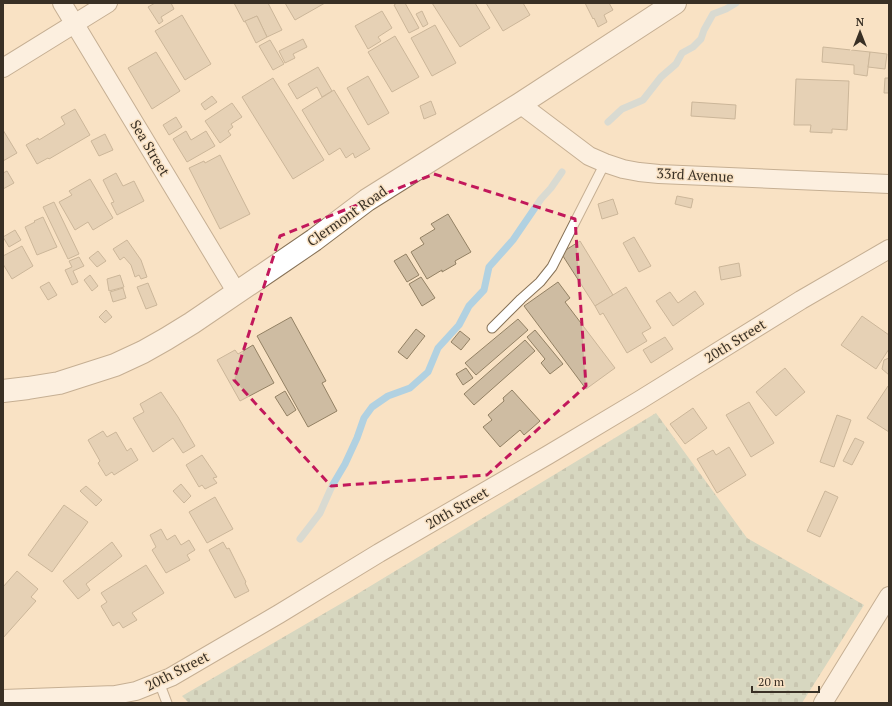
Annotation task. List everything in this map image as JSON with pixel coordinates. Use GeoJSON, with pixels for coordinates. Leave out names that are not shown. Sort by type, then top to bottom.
{"type":"FeatureCollection","features":[{"type":"Feature","properties":{"kind":"street","name":"Sea Street"},"geometry":{"type":"LineString","coordinates":[[62,3],[237,293]]}},
{"type":"Feature","properties":{"kind":"street"},"geometry":{"type":"LineString","coordinates":[[3,68],[108,3]]}},
{"type":"Feature","properties":{"kind":"street","name":"Clermont Road"},"geometry":{"type":"LineString","coordinates":[[3,390],[59,383],[115,365],[166,339],[237,293],[308,244],[367,200],[520,104],[675,3]]}},
{"type":"Feature","properties":{"kind":"street","name":"33rd Avenue"},"geometry":{"type":"LineString","coordinates":[[520,104],[589,156],[623,169],[639,172],[889,184]]}},
{"type":"Feature","properties":{"kind":"street","name":"20th Street"},"geometry":{"type":"LineString","coordinates":[[3,698],[115,695],[136,691],[171,677],[379,553],[548,455],[801,300],[889,249]]}},
{"type":"Feature","properties":{"kind":"street"},"geometry":{"type":"LineString","coordinates":[[823,703],[889,596]]}},
{"type":"Feature","properties":{"kind":"lane"},"geometry":{"type":"LineString","coordinates":[[492,328],[540,282],[552,267],[605,163]]}},
{"type":"Feature","properties":{"kind":"lane"},"geometry":{"type":"LineString","coordinates":[[159,682],[167,703]]}},
{"type":"Feature","properties":{"kind":"highlighted area"},"geometry":{"type":"Polygon","coordinates":[[[434,174],[575,219],[586,386],[487,475],[331,486],[234,380],[280,236],[434,174]]]}},
{"type":"Feature","properties":{"kind":"green space"},"geometry":{"type":"Polygon","coordinates":[[[656,413],[747,538],[864,605],[802,703],[189,703],[182,696],[354,596],[656,413]]]}},
{"type":"Feature","properties":{"kind":"building"},"geometry":{"type":"Polygon","coordinates":[[[155,3],[171,3],[174,9],[161,17],[163,21],[159,24],[148,7],[155,3]]]}},
{"type":"Feature","properties":{"kind":"building"},"geometry":{"type":"Polygon","coordinates":[[[234,3],[268,3],[282,30],[267,37],[257,16],[244,22],[234,3]]]}},
{"type":"Feature","properties":{"kind":"building"},"geometry":{"type":"Polygon","coordinates":[[[285,3],[325,3],[295,20],[285,3]]]}},
{"type":"Feature","properties":{"kind":"building"},"geometry":{"type":"Polygon","coordinates":[[[397,3],[405,3],[419,28],[409,33],[394,5],[397,3]]]}},
{"type":"Feature","properties":{"kind":"building"},"geometry":{"type":"Polygon","coordinates":[[[432,3],[475,3],[490,28],[460,47],[432,3]]]}},
{"type":"Feature","properties":{"kind":"building"},"geometry":{"type":"Polygon","coordinates":[[[486,3],[523,3],[530,15],[503,31],[486,3]]]}},
{"type":"Feature","properties":{"kind":"building"},"geometry":{"type":"Polygon","coordinates":[[[585,3],[609,3],[613,10],[604,15],[607,22],[598,27],[585,3]]]}},
{"type":"Feature","properties":{"kind":"building"},"geometry":{"type":"Polygon","coordinates":[[[382,11],[392,28],[378,37],[381,41],[368,49],[355,26],[382,11]]]}},
{"type":"Feature","properties":{"kind":"building"},"geometry":{"type":"Polygon","coordinates":[[[422,11],[428,24],[423,27],[416,14],[422,11]]]}},
{"type":"Feature","properties":{"kind":"building"},"geometry":{"type":"Polygon","coordinates":[[[182,15],[211,64],[185,80],[155,31],[182,15]]]}},
{"type":"Feature","properties":{"kind":"building"},"geometry":{"type":"Polygon","coordinates":[[[257,16],[267,37],[256,43],[245,21],[257,16]]]}},
{"type":"Feature","properties":{"kind":"building"},"geometry":{"type":"Polygon","coordinates":[[[435,25],[456,63],[432,76],[411,38],[435,25]]]}},
{"type":"Feature","properties":{"kind":"building"},"geometry":{"type":"Polygon","coordinates":[[[395,36],[419,77],[392,92],[368,52],[395,36]]]}},
{"type":"Feature","properties":{"kind":"building"},"geometry":{"type":"Polygon","coordinates":[[[303,39],[307,47],[293,54],[295,58],[285,63],[279,51],[303,39]]]}},
{"type":"Feature","properties":{"kind":"building"},"geometry":{"type":"Polygon","coordinates":[[[270,40],[284,64],[273,70],[259,46],[270,40]]]}},
{"type":"Feature","properties":{"kind":"building"},"geometry":{"type":"Polygon","coordinates":[[[823,47],[870,52],[867,76],[854,74],[854,65],[822,62],[823,47]]]}},
{"type":"Feature","properties":{"kind":"building"},"geometry":{"type":"Polygon","coordinates":[[[156,52],[180,91],[152,109],[128,68],[156,52]]]}},
{"type":"Feature","properties":{"kind":"building"},"geometry":{"type":"Polygon","coordinates":[[[870,52],[887,54],[885,69],[868,67],[870,52]]]}},
{"type":"Feature","properties":{"kind":"building"},"geometry":{"type":"Polygon","coordinates":[[[318,67],[332,91],[322,97],[317,87],[297,99],[288,84],[318,67]]]}},
{"type":"Feature","properties":{"kind":"building"},"geometry":{"type":"Polygon","coordinates":[[[368,76],[389,113],[368,125],[347,88],[368,76]]]}},
{"type":"Feature","properties":{"kind":"building"},"geometry":{"type":"Polygon","coordinates":[[[273,78],[324,160],[293,179],[242,97],[273,78]]]}},
{"type":"Feature","properties":{"kind":"building"},"geometry":{"type":"Polygon","coordinates":[[[885,78],[889,78],[889,93],[884,93],[885,78]]]}},
{"type":"Feature","properties":{"kind":"building"},"geometry":{"type":"Polygon","coordinates":[[[796,79],[849,81],[847,130],[832,129],[832,133],[810,132],[811,125],[794,125],[796,79]]]}},
{"type":"Feature","properties":{"kind":"building"},"geometry":{"type":"Polygon","coordinates":[[[334,90],[370,149],[355,158],[353,153],[346,158],[340,148],[329,155],[302,110],[334,90]]]}},
{"type":"Feature","properties":{"kind":"building"},"geometry":{"type":"Polygon","coordinates":[[[212,96],[217,102],[205,110],[201,104],[212,96]]]}},
{"type":"Feature","properties":{"kind":"building"},"geometry":{"type":"Polygon","coordinates":[[[431,101],[436,114],[424,119],[420,106],[431,101]]]}},
{"type":"Feature","properties":{"kind":"building"},"geometry":{"type":"Polygon","coordinates":[[[692,102],[736,105],[735,119],[691,116],[692,102]]]}},
{"type":"Feature","properties":{"kind":"building"},"geometry":{"type":"Polygon","coordinates":[[[232,103],[242,117],[231,124],[233,127],[228,131],[231,135],[220,143],[205,121],[232,103]]]}},
{"type":"Feature","properties":{"kind":"building"},"geometry":{"type":"Polygon","coordinates":[[[75,109],[90,135],[49,159],[48,158],[37,164],[26,145],[38,138],[39,140],[65,124],[61,117],[75,109]]]}},
{"type":"Feature","properties":{"kind":"building"},"geometry":{"type":"Polygon","coordinates":[[[176,117],[182,127],[169,135],[163,125],[176,117]]]}},
{"type":"Feature","properties":{"kind":"building"},"geometry":{"type":"Polygon","coordinates":[[[3,130],[17,153],[3,161],[3,130]]]}},
{"type":"Feature","properties":{"kind":"building"},"geometry":{"type":"Polygon","coordinates":[[[186,131],[191,140],[206,131],[215,146],[187,162],[173,139],[186,131]]]}},
{"type":"Feature","properties":{"kind":"building"},"geometry":{"type":"Polygon","coordinates":[[[105,134],[113,150],[99,156],[91,141],[105,134]]]}},
{"type":"Feature","properties":{"kind":"building"},"geometry":{"type":"Polygon","coordinates":[[[220,155],[250,214],[220,229],[189,168],[204,161],[205,163],[220,155]]]}},
{"type":"Feature","properties":{"kind":"building"},"geometry":{"type":"Polygon","coordinates":[[[7,171],[14,183],[3,189],[3,173],[7,171]]]}},
{"type":"Feature","properties":{"kind":"building"},"geometry":{"type":"Polygon","coordinates":[[[116,173],[123,186],[134,181],[144,201],[117,215],[111,203],[114,202],[103,180],[116,173]]]}},
{"type":"Feature","properties":{"kind":"building"},"geometry":{"type":"Polygon","coordinates":[[[90,179],[113,218],[93,230],[88,222],[75,230],[59,202],[72,195],[69,191],[90,179]]]}},
{"type":"Feature","properties":{"kind":"building"},"geometry":{"type":"Polygon","coordinates":[[[677,196],[693,199],[691,208],[675,204],[677,196]]]}},
{"type":"Feature","properties":{"kind":"building"},"geometry":{"type":"Polygon","coordinates":[[[613,199],[618,214],[602,219],[598,204],[613,199]]]}},
{"type":"Feature","properties":{"kind":"building"},"geometry":{"type":"Polygon","coordinates":[[[54,202],[79,254],[68,259],[43,207],[54,202]]]}},
{"type":"Feature","properties":{"kind":"building"},"geometry":{"type":"Polygon","coordinates":[[[448,214],[471,252],[455,261],[456,264],[427,279],[411,252],[424,244],[420,238],[435,229],[431,224],[448,214]]]}},
{"type":"Feature","properties":{"kind":"building"},"geometry":{"type":"Polygon","coordinates":[[[43,217],[57,247],[37,255],[25,227],[43,217]]]}},
{"type":"Feature","properties":{"kind":"building"},"geometry":{"type":"Polygon","coordinates":[[[15,230],[21,240],[9,247],[3,237],[15,230]]]}},
{"type":"Feature","properties":{"kind":"building"},"geometry":{"type":"Polygon","coordinates":[[[634,237],[651,266],[639,272],[623,243],[634,237]]]}},
{"type":"Feature","properties":{"kind":"building"},"geometry":{"type":"Polygon","coordinates":[[[127,240],[141,260],[147,277],[141,279],[139,275],[135,277],[131,265],[124,257],[120,260],[113,249],[127,240]]]}},
{"type":"Feature","properties":{"kind":"building"},"geometry":{"type":"Polygon","coordinates":[[[580,241],[613,295],[595,306],[561,253],[580,241]]]}},
{"type":"Feature","properties":{"kind":"building"},"geometry":{"type":"Polygon","coordinates":[[[22,246],[33,266],[12,279],[3,264],[3,256],[22,246]]]}},
{"type":"Feature","properties":{"kind":"building"},"geometry":{"type":"Polygon","coordinates":[[[98,251],[106,261],[97,267],[89,258],[98,251]]]}},
{"type":"Feature","properties":{"kind":"building"},"geometry":{"type":"Polygon","coordinates":[[[406,254],[419,275],[407,282],[394,261],[406,254]]]}},
{"type":"Feature","properties":{"kind":"building"},"geometry":{"type":"Polygon","coordinates":[[[79,257],[84,266],[73,271],[78,282],[72,285],[65,270],[72,267],[69,261],[79,257]]]}},
{"type":"Feature","properties":{"kind":"building"},"geometry":{"type":"Polygon","coordinates":[[[739,263],[741,276],[721,280],[719,267],[739,263]]]}},
{"type":"Feature","properties":{"kind":"building"},"geometry":{"type":"Polygon","coordinates":[[[90,275],[98,286],[92,291],[84,280],[90,275]]]}},
{"type":"Feature","properties":{"kind":"building"},"geometry":{"type":"Polygon","coordinates":[[[120,275],[124,287],[109,291],[107,279],[120,275]]]}},
{"type":"Feature","properties":{"kind":"building"},"geometry":{"type":"Polygon","coordinates":[[[421,277],[435,298],[422,306],[409,284],[421,277]]]}},
{"type":"Feature","properties":{"kind":"building"},"geometry":{"type":"Polygon","coordinates":[[[49,282],[57,295],[48,300],[40,287],[49,282]]]}},
{"type":"Feature","properties":{"kind":"building"},"geometry":{"type":"Polygon","coordinates":[[[558,282],[570,298],[565,302],[615,368],[586,389],[524,306],[558,282]]]}},
{"type":"Feature","properties":{"kind":"building"},"geometry":{"type":"Polygon","coordinates":[[[148,283],[157,305],[146,309],[137,287],[148,283]]]}},
{"type":"Feature","properties":{"kind":"building"},"geometry":{"type":"Polygon","coordinates":[[[626,287],[651,328],[642,333],[647,341],[627,353],[603,313],[600,315],[595,306],[626,287]]]}},
{"type":"Feature","properties":{"kind":"building"},"geometry":{"type":"Polygon","coordinates":[[[123,288],[126,298],[113,302],[110,292],[123,288]]]}},
{"type":"Feature","properties":{"kind":"building"},"geometry":{"type":"Polygon","coordinates":[[[695,291],[704,304],[673,326],[656,301],[670,292],[678,303],[695,291]]]}},
{"type":"Feature","properties":{"kind":"building"},"geometry":{"type":"Polygon","coordinates":[[[106,310],[112,317],[105,323],[99,317],[106,310]]]}},
{"type":"Feature","properties":{"kind":"building"},"geometry":{"type":"Polygon","coordinates":[[[862,316],[889,335],[889,349],[876,369],[841,345],[862,316]]]}},
{"type":"Feature","properties":{"kind":"building"},"geometry":{"type":"Polygon","coordinates":[[[291,317],[326,381],[322,383],[337,411],[308,427],[257,336],[291,317]]]}},
{"type":"Feature","properties":{"kind":"building"},"geometry":{"type":"Polygon","coordinates":[[[518,319],[528,330],[476,375],[465,363],[518,319]]]}},
{"type":"Feature","properties":{"kind":"building"},"geometry":{"type":"Polygon","coordinates":[[[416,329],[425,336],[407,359],[398,352],[416,329]]]}},
{"type":"Feature","properties":{"kind":"building"},"geometry":{"type":"Polygon","coordinates":[[[535,330],[563,364],[550,374],[541,363],[545,359],[527,337],[535,330]]]}},
{"type":"Feature","properties":{"kind":"building"},"geometry":{"type":"Polygon","coordinates":[[[460,331],[470,339],[461,350],[451,342],[460,331]]]}},
{"type":"Feature","properties":{"kind":"building"},"geometry":{"type":"Polygon","coordinates":[[[665,337],[673,349],[651,363],[643,350],[665,337]]]}},
{"type":"Feature","properties":{"kind":"building"},"geometry":{"type":"Polygon","coordinates":[[[525,340],[535,351],[474,405],[464,394],[525,340]]]}},
{"type":"Feature","properties":{"kind":"building"},"geometry":{"type":"Polygon","coordinates":[[[253,345],[274,383],[240,401],[217,360],[235,350],[238,354],[253,345]]]}},
{"type":"Feature","properties":{"kind":"building"},"geometry":{"type":"Polygon","coordinates":[[[889,358],[889,375],[882,369],[884,360],[889,358]]]}},
{"type":"Feature","properties":{"kind":"building"},"geometry":{"type":"Polygon","coordinates":[[[466,368],[473,378],[463,385],[456,374],[466,368]]]}},
{"type":"Feature","properties":{"kind":"building"},"geometry":{"type":"Polygon","coordinates":[[[785,368],[805,392],[776,416],[756,392],[785,368]]]}},
{"type":"Feature","properties":{"kind":"building"},"geometry":{"type":"Polygon","coordinates":[[[889,386],[889,432],[867,418],[889,386]]]}},
{"type":"Feature","properties":{"kind":"building"},"geometry":{"type":"Polygon","coordinates":[[[512,390],[540,421],[524,435],[520,430],[500,447],[483,427],[492,420],[488,415],[504,401],[503,398],[512,390]]]}},
{"type":"Feature","properties":{"kind":"building"},"geometry":{"type":"Polygon","coordinates":[[[285,391],[296,410],[287,416],[275,397],[285,391]]]}},
{"type":"Feature","properties":{"kind":"building"},"geometry":{"type":"Polygon","coordinates":[[[161,392],[195,446],[183,453],[173,438],[153,452],[133,418],[144,412],[140,404],[161,392]]]}},
{"type":"Feature","properties":{"kind":"building"},"geometry":{"type":"Polygon","coordinates":[[[749,402],[774,443],[751,457],[726,415],[749,402]]]}},
{"type":"Feature","properties":{"kind":"building"},"geometry":{"type":"Polygon","coordinates":[[[693,408],[707,428],[685,444],[670,424],[693,408]]]}},
{"type":"Feature","properties":{"kind":"building"},"geometry":{"type":"Polygon","coordinates":[[[837,415],[851,420],[834,467],[820,462],[837,415]]]}},
{"type":"Feature","properties":{"kind":"building"},"geometry":{"type":"Polygon","coordinates":[[[103,431],[107,437],[116,432],[127,451],[131,448],[138,460],[114,475],[112,472],[106,476],[98,463],[100,461],[88,440],[103,431]]]}},
{"type":"Feature","properties":{"kind":"building"},"geometry":{"type":"Polygon","coordinates":[[[855,438],[864,442],[852,465],[843,461],[855,438]]]}},
{"type":"Feature","properties":{"kind":"building"},"geometry":{"type":"Polygon","coordinates":[[[729,447],[746,475],[717,493],[697,459],[713,450],[716,455],[729,447]]]}},
{"type":"Feature","properties":{"kind":"building"},"geometry":{"type":"Polygon","coordinates":[[[202,455],[217,477],[213,478],[217,483],[205,489],[202,485],[199,487],[186,465],[202,455]]]}},
{"type":"Feature","properties":{"kind":"building"},"geometry":{"type":"Polygon","coordinates":[[[181,484],[191,496],[184,503],[173,491],[181,484]]]}},
{"type":"Feature","properties":{"kind":"building"},"geometry":{"type":"Polygon","coordinates":[[[86,486],[102,500],[96,506],[80,491],[86,486]]]}},
{"type":"Feature","properties":{"kind":"building"},"geometry":{"type":"Polygon","coordinates":[[[825,491],[838,497],[820,537],[807,531],[825,491]]]}},
{"type":"Feature","properties":{"kind":"building"},"geometry":{"type":"Polygon","coordinates":[[[215,497],[233,529],[207,543],[189,512],[215,497]]]}},
{"type":"Feature","properties":{"kind":"building"},"geometry":{"type":"Polygon","coordinates":[[[64,505],[88,522],[52,572],[28,555],[64,505]]]}},
{"type":"Feature","properties":{"kind":"building"},"geometry":{"type":"Polygon","coordinates":[[[161,529],[167,540],[175,535],[181,545],[189,540],[195,550],[187,555],[190,560],[166,573],[152,550],[156,547],[150,535],[161,529]]]}},
{"type":"Feature","properties":{"kind":"building"},"geometry":{"type":"Polygon","coordinates":[[[112,542],[122,556],[86,584],[90,590],[78,599],[63,581],[112,542]]]}},
{"type":"Feature","properties":{"kind":"building"},"geometry":{"type":"Polygon","coordinates":[[[223,542],[227,549],[229,548],[249,591],[235,598],[209,550],[223,542]]]}},
{"type":"Feature","properties":{"kind":"building"},"geometry":{"type":"Polygon","coordinates":[[[146,565],[164,593],[132,613],[137,620],[123,628],[119,622],[113,626],[101,606],[107,602],[101,593],[146,565]]]}},
{"type":"Feature","properties":{"kind":"building"},"geometry":{"type":"Polygon","coordinates":[[[17,571],[38,589],[31,597],[36,601],[3,638],[3,587],[17,571]]]}},
{"type":"Feature","properties":{"kind":"waterway"},"geometry":{"type":"LineString","coordinates":[[608,122],[622,109],[643,100],[661,77],[676,64],[682,53],[693,47],[701,39],[713,14],[736,3]]}},
{"type":"Feature","properties":{"kind":"waterway"},"geometry":{"type":"LineString","coordinates":[[300,539],[320,513],[332,486],[345,464],[364,418],[372,407],[388,396],[410,388],[428,372],[438,348],[459,325],[469,306],[484,290],[489,267],[513,240],[541,199],[562,172]]}}]}
